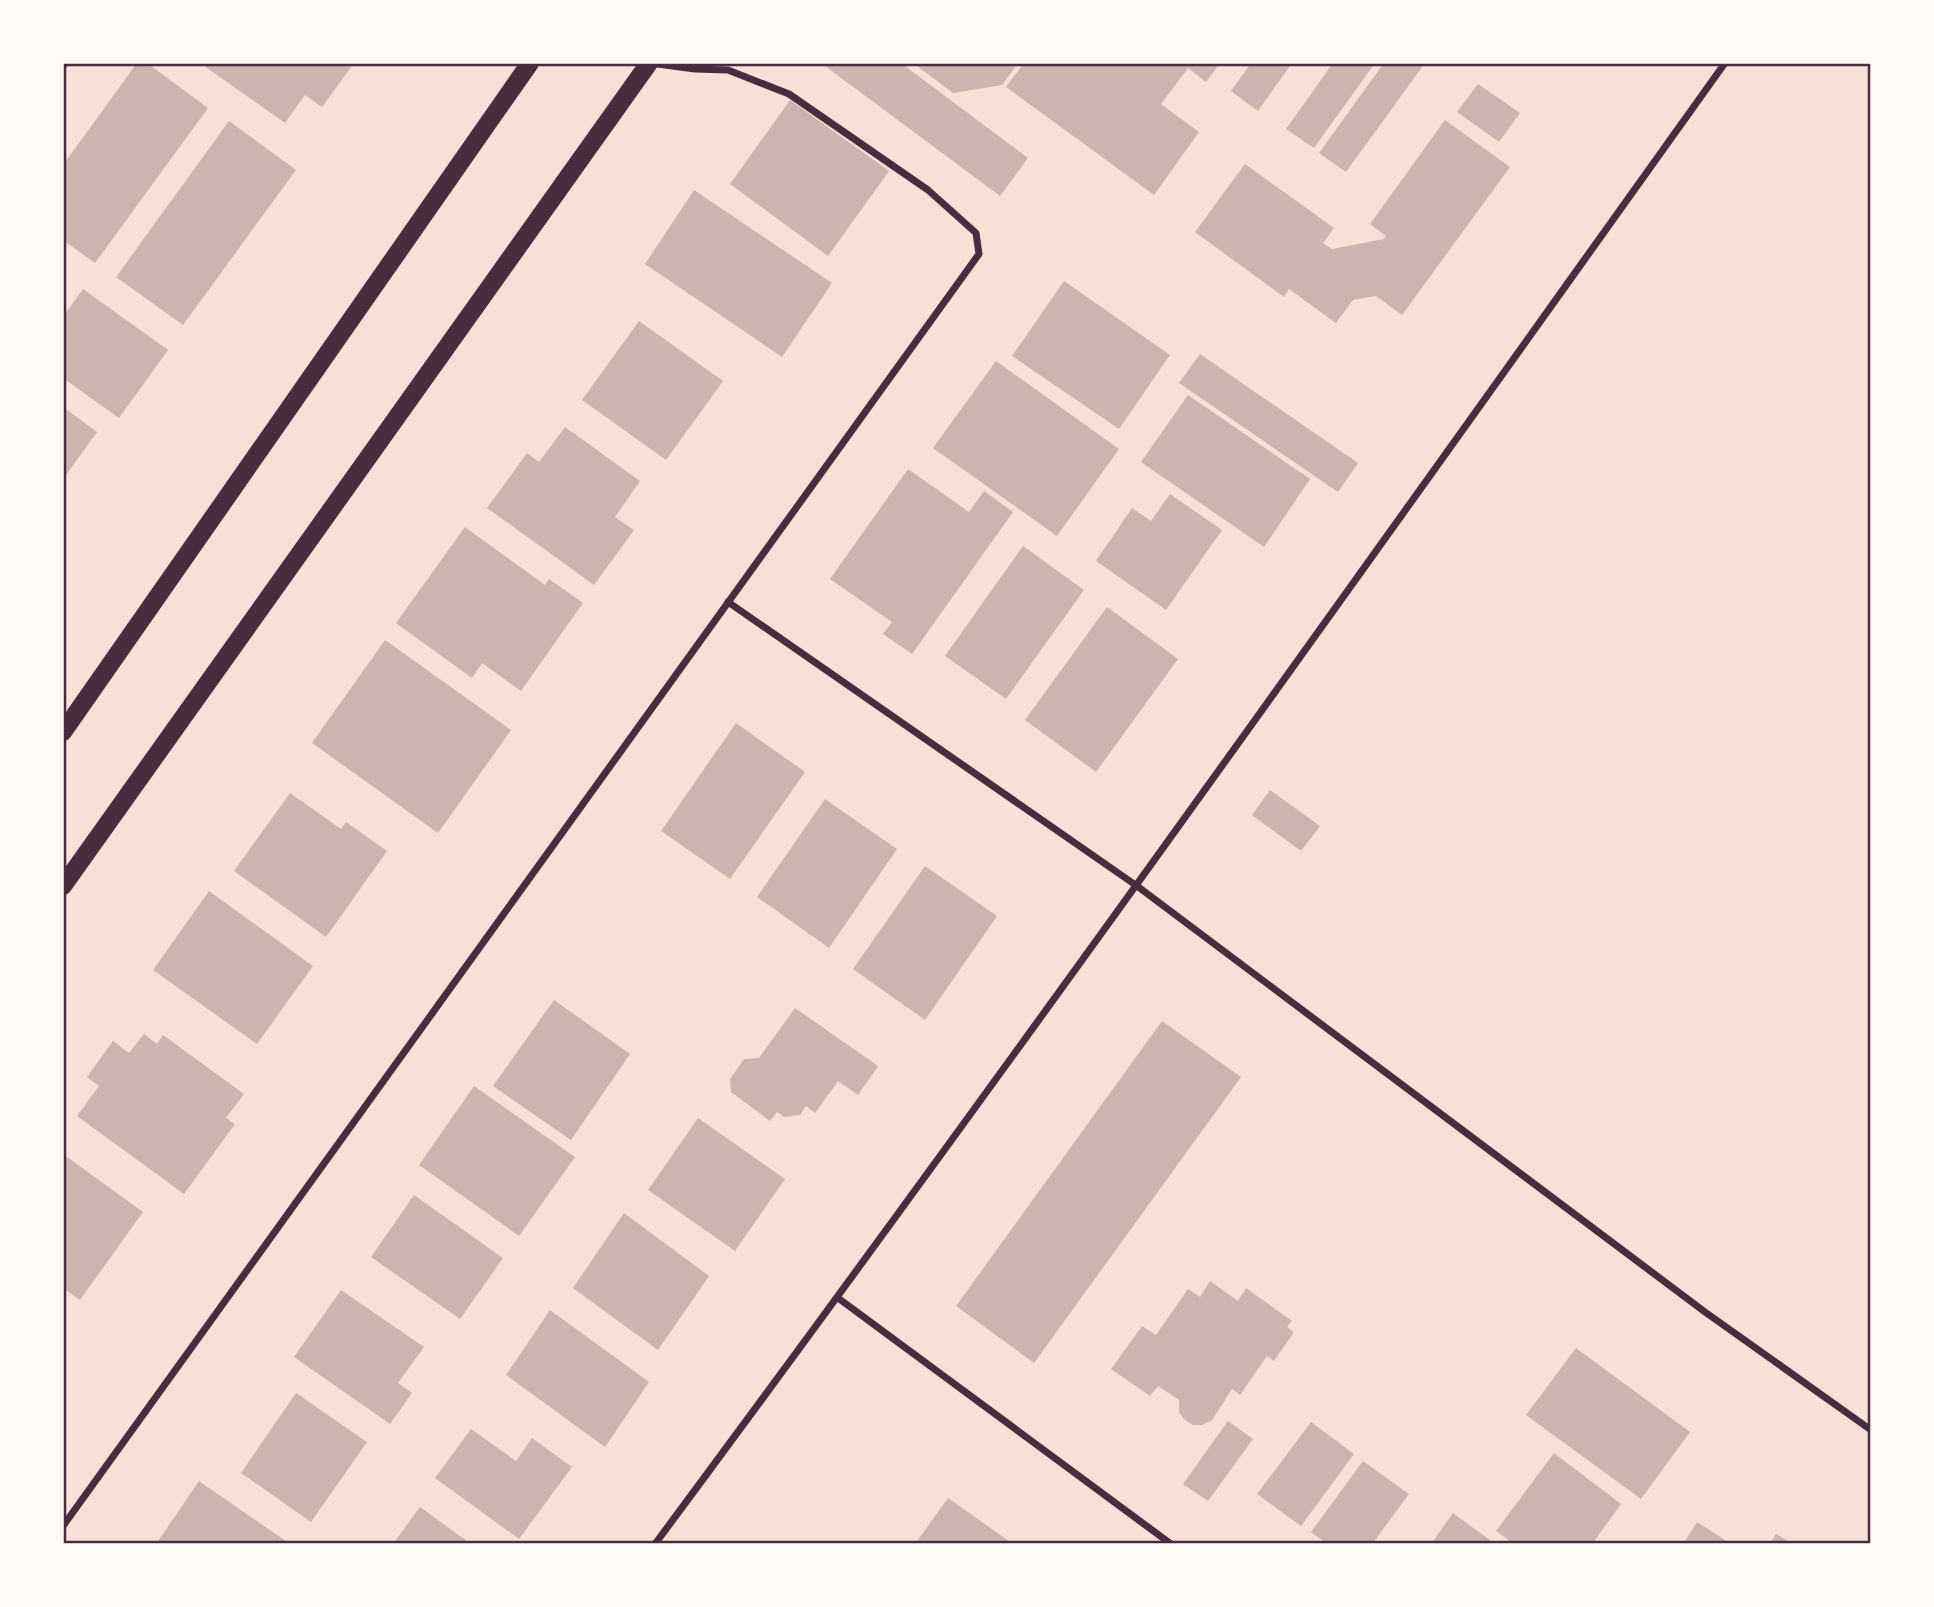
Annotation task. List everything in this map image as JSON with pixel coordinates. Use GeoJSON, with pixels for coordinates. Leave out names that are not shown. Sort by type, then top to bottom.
{"type":"FeatureCollection","features":[{"type":"Feature","properties":{"kind":"main road"},"geometry":{"type":"LineString","coordinates":[[63,732],[530,63]]}},
{"type":"Feature","properties":{"kind":"main road"},"geometry":{"type":"LineString","coordinates":[[63,886],[648,63]]}},
{"type":"Feature","properties":{"kind":"street"},"geometry":{"type":"LineString","coordinates":[[63,1526],[979,254],[976,233],[928,190],[789,94],[728,70],[648,63]]}},
{"type":"Feature","properties":{"kind":"street"},"geometry":{"type":"LineString","coordinates":[[655,1544],[838,1298],[1137,886],[1725,63]]}},
{"type":"Feature","properties":{"kind":"street"},"geometry":{"type":"LineString","coordinates":[[728,602],[1137,886],[1705,1312],[1871,1430]]}},
{"type":"Feature","properties":{"kind":"street"},"geometry":{"type":"LineString","coordinates":[[838,1298],[1171,1544]]}},
{"type":"Feature","properties":{"kind":"building"},"geometry":{"type":"Polygon","coordinates":[[[137,63],[147,63],[208,108],[95,263],[63,240],[63,165],[137,63]]]}},
{"type":"Feature","properties":{"kind":"building"},"geometry":{"type":"Polygon","coordinates":[[[200,63],[354,63],[322,107],[305,95],[285,123],[200,63]]]}},
{"type":"Feature","properties":{"kind":"building"},"geometry":{"type":"Polygon","coordinates":[[[821,63],[901,63],[1028,158],[1000,196],[821,63]]]}},
{"type":"Feature","properties":{"kind":"building"},"geometry":{"type":"Polygon","coordinates":[[[913,63],[1018,63],[1002,85],[953,93],[913,63]]]}},
{"type":"Feature","properties":{"kind":"building"},"geometry":{"type":"Polygon","coordinates":[[[1024,63],[1220,63],[1206,82],[1188,68],[1161,104],[1199,132],[1154,195],[1006,87],[1024,63]]]}},
{"type":"Feature","properties":{"kind":"building"},"geometry":{"type":"Polygon","coordinates":[[[1251,63],[1292,63],[1258,111],[1231,91],[1251,63]]]}},
{"type":"Feature","properties":{"kind":"building"},"geometry":{"type":"Polygon","coordinates":[[[1333,63],[1375,63],[1314,148],[1286,129],[1333,63]]]}},
{"type":"Feature","properties":{"kind":"building"},"geometry":{"type":"Polygon","coordinates":[[[1384,63],[1425,63],[1346,172],[1319,153],[1384,63]]]}},
{"type":"Feature","properties":{"kind":"building"},"geometry":{"type":"Polygon","coordinates":[[[1478,84],[1520,113],[1499,142],[1457,112],[1478,84]]]}},
{"type":"Feature","properties":{"kind":"building"},"geometry":{"type":"Polygon","coordinates":[[[790,100],[889,171],[828,256],[730,184],[790,100]]]}},
{"type":"Feature","properties":{"kind":"building"},"geometry":{"type":"Polygon","coordinates":[[[1445,120],[1510,167],[1402,315],[1376,296],[1353,300],[1336,323],[1289,289],[1284,297],[1195,232],[1245,164],[1334,228],[1323,243],[1332,249],[1384,239],[1386,236],[1370,224],[1445,120]]]}},
{"type":"Feature","properties":{"kind":"building"},"geometry":{"type":"Polygon","coordinates":[[[229,121],[296,170],[183,325],[116,277],[229,121]]]}},
{"type":"Feature","properties":{"kind":"building"},"geometry":{"type":"Polygon","coordinates":[[[694,190],[832,283],[782,357],[645,264],[694,190]]]}},
{"type":"Feature","properties":{"kind":"building"},"geometry":{"type":"Polygon","coordinates":[[[1064,281],[1170,355],[1119,429],[1012,356],[1064,281]]]}},
{"type":"Feature","properties":{"kind":"building"},"geometry":{"type":"Polygon","coordinates":[[[83,289],[168,350],[119,418],[63,378],[63,317],[83,289]]]}},
{"type":"Feature","properties":{"kind":"building"},"geometry":{"type":"Polygon","coordinates":[[[639,321],[723,381],[666,460],[582,400],[639,321]]]}},
{"type":"Feature","properties":{"kind":"building"},"geometry":{"type":"Polygon","coordinates":[[[1200,354],[1358,463],[1338,492],[1179,383],[1200,354]]]}},
{"type":"Feature","properties":{"kind":"building"},"geometry":{"type":"Polygon","coordinates":[[[996,361],[1119,449],[1057,536],[933,448],[996,361]]]}},
{"type":"Feature","properties":{"kind":"building"},"geometry":{"type":"Polygon","coordinates":[[[1188,395],[1310,479],[1264,547],[1141,462],[1188,395]]]}},
{"type":"Feature","properties":{"kind":"building"},"geometry":{"type":"Polygon","coordinates":[[[63,407],[97,432],[63,479],[63,407]]]}},
{"type":"Feature","properties":{"kind":"building"},"geometry":{"type":"Polygon","coordinates":[[[565,427],[640,481],[615,517],[634,530],[594,585],[487,508],[527,453],[539,462],[565,427]]]}},
{"type":"Feature","properties":{"kind":"building"},"geometry":{"type":"Polygon","coordinates":[[[908,469],[969,512],[984,491],[1013,512],[912,654],[883,634],[892,622],[830,579],[908,469]]]}},
{"type":"Feature","properties":{"kind":"building"},"geometry":{"type":"Polygon","coordinates":[[[1170,494],[1222,530],[1166,610],[1096,561],[1132,508],[1151,521],[1170,494]]]}},
{"type":"Feature","properties":{"kind":"building"},"geometry":{"type":"Polygon","coordinates":[[[465,527],[545,585],[549,579],[583,603],[521,691],[482,663],[472,678],[396,623],[465,527]]]}},
{"type":"Feature","properties":{"kind":"building"},"geometry":{"type":"Polygon","coordinates":[[[1023,546],[1084,590],[1006,699],[945,656],[1023,546]]]}},
{"type":"Feature","properties":{"kind":"building"},"geometry":{"type":"Polygon","coordinates":[[[1107,607],[1178,659],[1096,772],[1025,720],[1107,607]]]}},
{"type":"Feature","properties":{"kind":"building"},"geometry":{"type":"Polygon","coordinates":[[[385,640],[511,730],[438,833],[312,743],[385,640]]]}},
{"type":"Feature","properties":{"kind":"building"},"geometry":{"type":"Polygon","coordinates":[[[736,723],[805,772],[730,879],[661,831],[736,723]]]}},
{"type":"Feature","properties":{"kind":"building"},"geometry":{"type":"Polygon","coordinates":[[[1270,790],[1320,826],[1301,851],[1252,815],[1270,790]]]}},
{"type":"Feature","properties":{"kind":"building"},"geometry":{"type":"Polygon","coordinates":[[[290,793],[341,829],[346,822],[387,851],[326,937],[234,871],[290,793]]]}},
{"type":"Feature","properties":{"kind":"building"},"geometry":{"type":"Polygon","coordinates":[[[825,799],[897,849],[829,948],[757,897],[825,799]]]}},
{"type":"Feature","properties":{"kind":"building"},"geometry":{"type":"Polygon","coordinates":[[[925,866],[997,916],[925,1020],[853,969],[925,866]]]}},
{"type":"Feature","properties":{"kind":"building"},"geometry":{"type":"Polygon","coordinates":[[[209,891],[313,966],[257,1044],[153,970],[209,891]]]}},
{"type":"Feature","properties":{"kind":"building"},"geometry":{"type":"Polygon","coordinates":[[[554,1000],[630,1054],[571,1140],[493,1086],[554,1000]]]}},
{"type":"Feature","properties":{"kind":"building"},"geometry":{"type":"Polygon","coordinates":[[[795,1008],[878,1066],[858,1095],[838,1081],[815,1113],[806,1106],[800,1115],[784,1117],[777,1112],[770,1121],[731,1092],[730,1079],[744,1059],[759,1058],[795,1008]]]}},
{"type":"Feature","properties":{"kind":"building"},"geometry":{"type":"Polygon","coordinates":[[[1162,1021],[1241,1077],[1034,1363],[956,1306],[1162,1021]]]}},
{"type":"Feature","properties":{"kind":"building"},"geometry":{"type":"Polygon","coordinates":[[[144,1034],[157,1044],[163,1035],[244,1094],[226,1118],[235,1124],[184,1194],[77,1116],[99,1086],[87,1077],[113,1041],[129,1053],[144,1034]]]}},
{"type":"Feature","properties":{"kind":"building"},"geometry":{"type":"Polygon","coordinates":[[[474,1086],[575,1157],[519,1236],[419,1165],[474,1086]]]}},
{"type":"Feature","properties":{"kind":"building"},"geometry":{"type":"Polygon","coordinates":[[[698,1118],[785,1179],[735,1251],[648,1190],[698,1118]]]}},
{"type":"Feature","properties":{"kind":"building"},"geometry":{"type":"Polygon","coordinates":[[[63,1154],[143,1212],[80,1300],[63,1288],[63,1154]]]}},
{"type":"Feature","properties":{"kind":"building"},"geometry":{"type":"Polygon","coordinates":[[[414,1195],[503,1258],[460,1319],[371,1257],[414,1195]]]}},
{"type":"Feature","properties":{"kind":"building"},"geometry":{"type":"Polygon","coordinates":[[[624,1213],[709,1276],[658,1350],[573,1288],[624,1213]]]}},
{"type":"Feature","properties":{"kind":"building"},"geometry":{"type":"Polygon","coordinates":[[[1210,1281],[1238,1301],[1246,1288],[1292,1321],[1287,1327],[1294,1332],[1274,1361],[1267,1356],[1240,1395],[1232,1389],[1212,1420],[1202,1425],[1193,1425],[1179,1412],[1179,1400],[1158,1386],[1150,1396],[1111,1369],[1142,1326],[1156,1335],[1188,1289],[1200,1297],[1210,1281]]]}},
{"type":"Feature","properties":{"kind":"building"},"geometry":{"type":"Polygon","coordinates":[[[341,1290],[424,1347],[398,1383],[412,1393],[390,1424],[294,1357],[341,1290]]]}},
{"type":"Feature","properties":{"kind":"building"},"geometry":{"type":"Polygon","coordinates":[[[550,1310],[649,1382],[605,1447],[506,1375],[550,1310]]]}},
{"type":"Feature","properties":{"kind":"building"},"geometry":{"type":"Polygon","coordinates":[[[1576,1348],[1690,1432],[1641,1499],[1526,1415],[1576,1348]]]}},
{"type":"Feature","properties":{"kind":"building"},"geometry":{"type":"Polygon","coordinates":[[[296,1393],[367,1442],[311,1522],[241,1473],[296,1393]]]}},
{"type":"Feature","properties":{"kind":"building"},"geometry":{"type":"Polygon","coordinates":[[[1228,1421],[1253,1439],[1208,1501],[1183,1484],[1228,1421]]]}},
{"type":"Feature","properties":{"kind":"building"},"geometry":{"type":"Polygon","coordinates":[[[1311,1422],[1354,1454],[1301,1526],[1257,1494],[1311,1422]]]}},
{"type":"Feature","properties":{"kind":"building"},"geometry":{"type":"Polygon","coordinates":[[[471,1429],[516,1461],[532,1438],[572,1467],[519,1539],[435,1478],[471,1429]]]}},
{"type":"Feature","properties":{"kind":"building"},"geometry":{"type":"Polygon","coordinates":[[[1554,1453],[1621,1504],[1592,1544],[1514,1544],[1496,1531],[1554,1453]]]}},
{"type":"Feature","properties":{"kind":"building"},"geometry":{"type":"Polygon","coordinates":[[[1363,1461],[1409,1494],[1372,1544],[1327,1544],[1311,1532],[1363,1461]]]}},
{"type":"Feature","properties":{"kind":"building"},"geometry":{"type":"Polygon","coordinates":[[[199,1481],[290,1544],[156,1544],[199,1481]]]}},
{"type":"Feature","properties":{"kind":"building"},"geometry":{"type":"Polygon","coordinates":[[[948,1498],[1013,1544],[915,1544],[948,1498]]]}},
{"type":"Feature","properties":{"kind":"building"},"geometry":{"type":"Polygon","coordinates":[[[420,1507],[471,1544],[393,1544],[420,1507]]]}},
{"type":"Feature","properties":{"kind":"building"},"geometry":{"type":"Polygon","coordinates":[[[1453,1513],[1495,1544],[1431,1544],[1453,1513]]]}},
{"type":"Feature","properties":{"kind":"building"},"geometry":{"type":"Polygon","coordinates":[[[1697,1522],[1731,1544],[1683,1544],[1697,1522]]]}},
{"type":"Feature","properties":{"kind":"building"},"geometry":{"type":"Polygon","coordinates":[[[1776,1534],[1793,1544],[1770,1544],[1776,1534]]]}}]}
